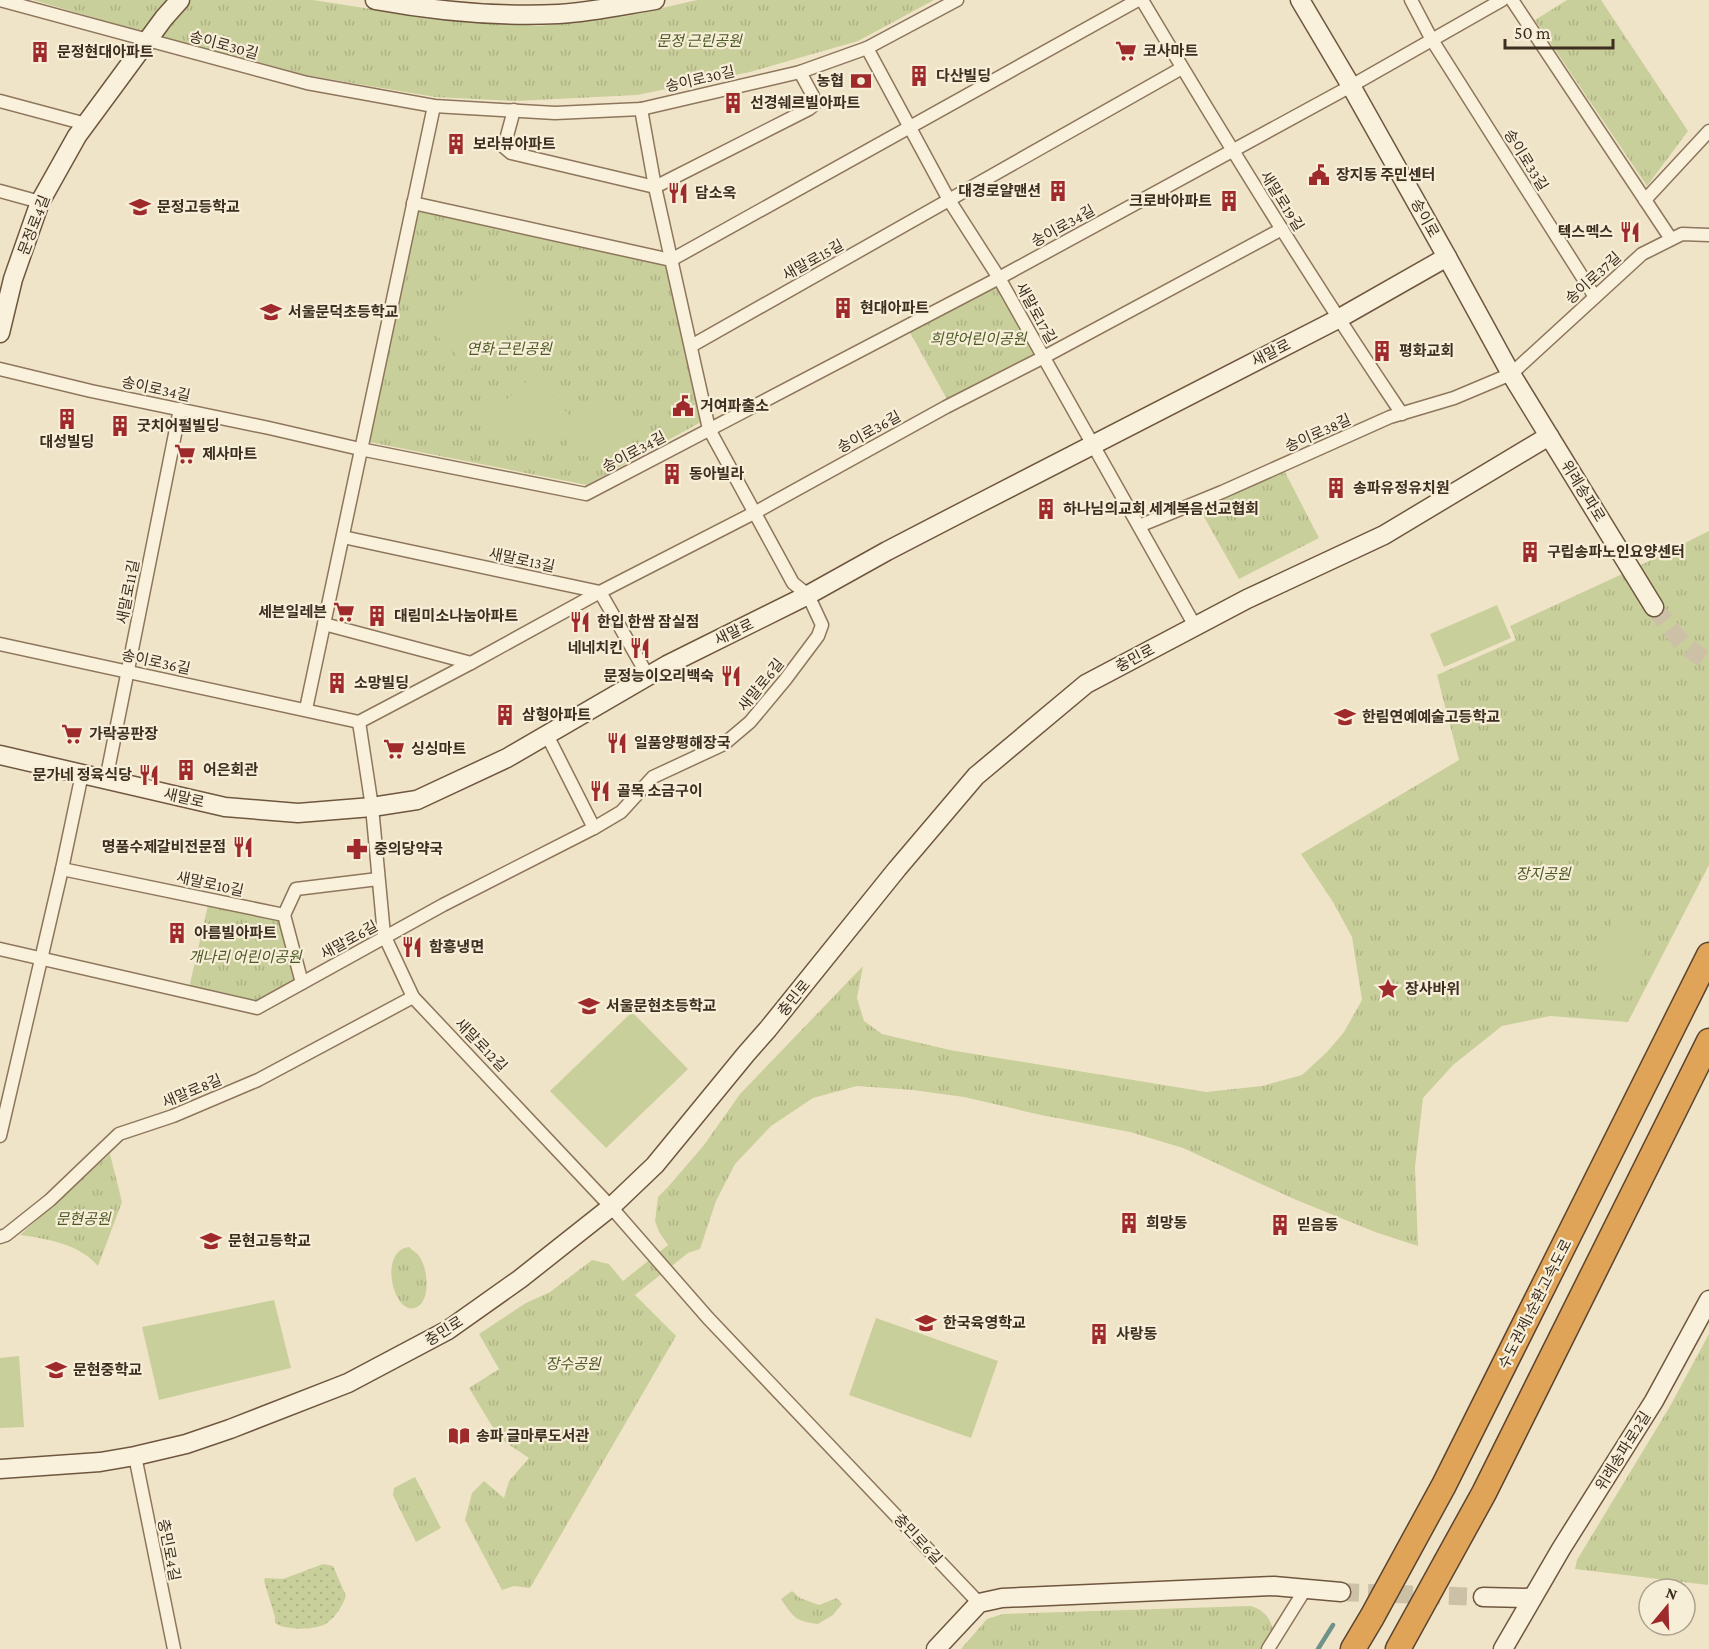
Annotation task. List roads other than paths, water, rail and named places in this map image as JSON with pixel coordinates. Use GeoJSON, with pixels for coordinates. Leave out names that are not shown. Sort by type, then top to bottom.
{"type":"FeatureCollection","features":[{"type":"Feature","properties":{"kind":"highway","name":"수도권제1순환고속도로"},"geometry":{"type":"LineString","coordinates":[[1353,1649],[1444,1485],[1709,955]]}},
{"type":"Feature","properties":{"kind":"highway"},"geometry":{"type":"LineString","coordinates":[[1398,1649],[1484,1493],[1709,1041]]}},
{"type":"Feature","properties":{"kind":"street","name":"송이로30길"},"geometry":{"type":"LineString","coordinates":[[0,0],[307,83],[434,106],[555,112],[641,109],[800,72],[867,48],[957,0]]}},
{"type":"Feature","properties":{"kind":"street","name":"문정로4길"},"geometry":{"type":"LineString","coordinates":[[0,333],[14,279],[40,202],[77,136],[180,0]]}},
{"type":"Feature","properties":{"kind":"street"},"geometry":{"type":"LineString","coordinates":[[375,0],[446,11],[535,15],[562,14],[655,0]]}},
{"type":"Feature","properties":{"kind":"street"},"geometry":{"type":"LineString","coordinates":[[413,203],[671,260],[1140,0]]}},
{"type":"Feature","properties":{"kind":"street","name":"새말로19길"},"geometry":{"type":"LineString","coordinates":[[1140,0],[1338,319],[1402,414]]}},
{"type":"Feature","properties":{"kind":"street","name":"송이로"},"geometry":{"type":"LineString","coordinates":[[1300,0],[1351,86],[1511,374],[1550,436]]}},
{"type":"Feature","properties":{"kind":"street","name":"송이로33길"},"geometry":{"type":"LineString","coordinates":[[1411,0],[1432,40],[1595,297]]}},
{"type":"Feature","properties":{"kind":"street"},"geometry":{"type":"LineString","coordinates":[[1351,86],[1502,0]]}},
{"type":"Feature","properties":{"kind":"street"},"geometry":{"type":"LineString","coordinates":[[1512,0],[1671,239]]}},
{"type":"Feature","properties":{"kind":"street","name":"새말로17길"},"geometry":{"type":"LineString","coordinates":[[867,48],[950,200],[999,278],[1092,444]]}},
{"type":"Feature","properties":{"kind":"street"},"geometry":{"type":"LineString","coordinates":[[950,200],[1182,68]]}},
{"type":"Feature","properties":{"kind":"street"},"geometry":{"type":"LineString","coordinates":[[514,110],[504,147],[511,153],[655,187],[809,109],[814,105],[813,96],[800,72]]}},
{"type":"Feature","properties":{"kind":"street","name":"송이로34길"},"geometry":{"type":"LineString","coordinates":[[0,369],[360,449],[586,494],[999,278],[1351,86]]}},
{"type":"Feature","properties":{"kind":"street"},"geometry":{"type":"LineString","coordinates":[[0,101],[86,124]]}},
{"type":"Feature","properties":{"kind":"street"},"geometry":{"type":"LineString","coordinates":[[306,709],[434,106]]}},
{"type":"Feature","properties":{"kind":"street"},"geometry":{"type":"LineString","coordinates":[[641,109],[655,187],[709,429],[793,583],[808,595]]}},
{"type":"Feature","properties":{"kind":"street"},"geometry":{"type":"LineString","coordinates":[[1645,200],[1709,131]]}},
{"type":"Feature","properties":{"kind":"street"},"geometry":{"type":"LineString","coordinates":[[0,191],[40,202]]}},
{"type":"Feature","properties":{"kind":"street","name":"새말로15길"},"geometry":{"type":"LineString","coordinates":[[691,346],[950,200]]}},
{"type":"Feature","properties":{"kind":"street","name":"송이로36길"},"geometry":{"type":"LineString","coordinates":[[0,644],[359,722],[1282,229]]}},
{"type":"Feature","properties":{"kind":"street","name":"송이로37길"},"geometry":{"type":"LineString","coordinates":[[1511,374],[1642,254],[1682,234],[1709,235]]}},
{"type":"Feature","properties":{"kind":"street","name":"새말로"},"geometry":{"type":"LineString","coordinates":[[0,755],[225,807],[298,813],[372,807],[417,800],[507,758],[667,664],[808,595],[896,546],[1338,319],[1447,257]]}},
{"type":"Feature","properties":{"kind":"street","name":"송이로38길"},"geometry":{"type":"LineString","coordinates":[[1139,526],[1222,492],[1390,417],[1454,398],[1511,374]]}},
{"type":"Feature","properties":{"kind":"street","name":"새말로11길"},"geometry":{"type":"LineString","coordinates":[[106,780],[180,410]]}},
{"type":"Feature","properties":{"kind":"street","name":"위례송파로"},"geometry":{"type":"LineString","coordinates":[[1550,436],[1654,607]]}},
{"type":"Feature","properties":{"kind":"street","name":"충민로"},"geometry":{"type":"LineString","coordinates":[[0,1469],[100,1462],[186,1444],[230,1430],[315,1397],[382,1366],[448,1330],[520,1279],[611,1207],[655,1165],[976,776],[1086,684],[1195,626],[1384,535],[1550,436]]}},
{"type":"Feature","properties":{"kind":"street"},"geometry":{"type":"LineString","coordinates":[[1092,444],[1195,626]]}},
{"type":"Feature","properties":{"kind":"street","name":"새말로13길"},"geometry":{"type":"LineString","coordinates":[[343,537],[600,592]]}},
{"type":"Feature","properties":{"kind":"street"},"geometry":{"type":"LineString","coordinates":[[600,592],[648,676]]}},
{"type":"Feature","properties":{"kind":"street","name":"새말로6길"},"geometry":{"type":"LineString","coordinates":[[0,949],[257,1008],[443,905],[594,828],[621,812],[653,777],[724,744],[750,722],[818,636],[822,625],[808,595]]}},
{"type":"Feature","properties":{"kind":"street"},"geometry":{"type":"LineString","coordinates":[[324,624],[471,663]]}},
{"type":"Feature","properties":{"kind":"street"},"geometry":{"type":"LineString","coordinates":[[359,722],[372,807]]}},
{"type":"Feature","properties":{"kind":"street"},"geometry":{"type":"LineString","coordinates":[[547,735],[594,828]]}},
{"type":"Feature","properties":{"kind":"street"},"geometry":{"type":"LineString","coordinates":[[0,1136],[82,774]]}},
{"type":"Feature","properties":{"kind":"street","name":"새말로12길"},"geometry":{"type":"LineString","coordinates":[[372,807],[385,938],[413,997],[611,1207]]}},
{"type":"Feature","properties":{"kind":"street","name":"새말로10길"},"geometry":{"type":"LineString","coordinates":[[62,869],[284,915]]}},
{"type":"Feature","properties":{"kind":"street"},"geometry":{"type":"LineString","coordinates":[[302,983],[284,915],[296,889],[378,879]]}},
{"type":"Feature","properties":{"kind":"street","name":"새말로8길"},"geometry":{"type":"LineString","coordinates":[[0,1237],[6,1235],[50,1200],[119,1134],[173,1116],[258,1080],[413,997]]}},
{"type":"Feature","properties":{"kind":"street","name":"충민로6길"},"geometry":{"type":"LineString","coordinates":[[611,1207],[708,1318],[979,1603]]}},
{"type":"Feature","properties":{"kind":"street","name":"위례송파로2길"},"geometry":{"type":"LineString","coordinates":[[1532,1599],[1654,1401],[1709,1300]]}},
{"type":"Feature","properties":{"kind":"street","name":"충민로4길"},"geometry":{"type":"LineString","coordinates":[[135,1456],[174,1649]]}},
{"type":"Feature","properties":{"kind":"street"},"geometry":{"type":"LineString","coordinates":[[936,1649],[979,1603],[1002,1598],[1274,1586],[1341,1592]]}},
{"type":"Feature","properties":{"kind":"street"},"geometry":{"type":"LineString","coordinates":[[1268,1649],[1306,1588]]}},
{"type":"Feature","properties":{"kind":"street"},"geometry":{"type":"LineString","coordinates":[[1483,1598],[1532,1599],[1503,1649]]}},
{"type":"Feature","properties":{"kind":"waterway"},"geometry":{"type":"LineString","coordinates":[[1318,1649],[1333,1625]]}},
{"type":"Feature","properties":{"kind":"tunnel"},"geometry":{"type":"LineString","coordinates":[[1654,607],[1682,643],[1709,663]]}},
{"type":"Feature","properties":{"kind":"tunnel"},"geometry":{"type":"LineString","coordinates":[[1341,1592],[1483,1597]]}},
{"type":"Feature","properties":{"kind":"place","name":"코사마트"},"geometry":{"type":"Point","coordinates":[1126,51]}},
{"type":"Feature","properties":{"kind":"place","name":"문정현대아파트"},"geometry":{"type":"Point","coordinates":[40,52]}},
{"type":"Feature","properties":{"kind":"place","name":"다산빌딩"},"geometry":{"type":"Point","coordinates":[919,76]}},
{"type":"Feature","properties":{"kind":"place","name":"농협"},"geometry":{"type":"Point","coordinates":[861,81]}},
{"type":"Feature","properties":{"kind":"place","name":"선경쉐르빌아파트"},"geometry":{"type":"Point","coordinates":[733,103]}},
{"type":"Feature","properties":{"kind":"place","name":"보라뷰아파트"},"geometry":{"type":"Point","coordinates":[456,144]}},
{"type":"Feature","properties":{"kind":"place","name":"장지동 주민센터"},"geometry":{"type":"Point","coordinates":[1319,175]}},
{"type":"Feature","properties":{"kind":"place","name":"대경로얄맨션"},"geometry":{"type":"Point","coordinates":[1058,191]}},
{"type":"Feature","properties":{"kind":"place","name":"담소옥"},"geometry":{"type":"Point","coordinates":[678,193]}},
{"type":"Feature","properties":{"kind":"place","name":"크로바아파트"},"geometry":{"type":"Point","coordinates":[1229,201]}},
{"type":"Feature","properties":{"kind":"place","name":"문정고등학교"},"geometry":{"type":"Point","coordinates":[140,207]}},
{"type":"Feature","properties":{"kind":"place","name":"텍스멕스"},"geometry":{"type":"Point","coordinates":[1630,232]}},
{"type":"Feature","properties":{"kind":"place","name":"현대아파트"},"geometry":{"type":"Point","coordinates":[843,308]}},
{"type":"Feature","properties":{"kind":"place","name":"서울문덕초등학교"},"geometry":{"type":"Point","coordinates":[271,312]}},
{"type":"Feature","properties":{"kind":"place","name":"평화교회"},"geometry":{"type":"Point","coordinates":[1382,351]}},
{"type":"Feature","properties":{"kind":"place","name":"거여파출소"},"geometry":{"type":"Point","coordinates":[683,406]}},
{"type":"Feature","properties":{"kind":"place","name":"대성빌딩"},"geometry":{"type":"Point","coordinates":[67,419]}},
{"type":"Feature","properties":{"kind":"place","name":"굿치어펄빌딩"},"geometry":{"type":"Point","coordinates":[120,426]}},
{"type":"Feature","properties":{"kind":"place","name":"제사마트"},"geometry":{"type":"Point","coordinates":[185,454]}},
{"type":"Feature","properties":{"kind":"place","name":"동아빌라"},"geometry":{"type":"Point","coordinates":[672,474]}},
{"type":"Feature","properties":{"kind":"place","name":"송파유정유치원"},"geometry":{"type":"Point","coordinates":[1336,488]}},
{"type":"Feature","properties":{"kind":"place","name":"하나님의교회 세계복음선교협회"},"geometry":{"type":"Point","coordinates":[1046,509]}},
{"type":"Feature","properties":{"kind":"place","name":"구립송파노인요양센터"},"geometry":{"type":"Point","coordinates":[1530,552]}},
{"type":"Feature","properties":{"kind":"place","name":"세븐일레븐"},"geometry":{"type":"Point","coordinates":[344,612]}},
{"type":"Feature","properties":{"kind":"place","name":"대림미소나눔아파트"},"geometry":{"type":"Point","coordinates":[377,616]}},
{"type":"Feature","properties":{"kind":"place","name":"한입 한쌈 잠실점"},"geometry":{"type":"Point","coordinates":[580,622]}},
{"type":"Feature","properties":{"kind":"place","name":"네네치킨"},"geometry":{"type":"Point","coordinates":[640,648]}},
{"type":"Feature","properties":{"kind":"place","name":"문정능이오리백숙"},"geometry":{"type":"Point","coordinates":[731,676]}},
{"type":"Feature","properties":{"kind":"place","name":"소망빌딩"},"geometry":{"type":"Point","coordinates":[337,683]}},
{"type":"Feature","properties":{"kind":"place","name":"삼형아파트"},"geometry":{"type":"Point","coordinates":[505,715]}},
{"type":"Feature","properties":{"kind":"place","name":"한림연예예술고등학교"},"geometry":{"type":"Point","coordinates":[1345,717]}},
{"type":"Feature","properties":{"kind":"place","name":"가락공판장"},"geometry":{"type":"Point","coordinates":[72,734]}},
{"type":"Feature","properties":{"kind":"place","name":"일품양평해장국"},"geometry":{"type":"Point","coordinates":[617,743]}},
{"type":"Feature","properties":{"kind":"place","name":"싱싱마트"},"geometry":{"type":"Point","coordinates":[394,749]}},
{"type":"Feature","properties":{"kind":"place","name":"어은회관"},"geometry":{"type":"Point","coordinates":[186,770]}},
{"type":"Feature","properties":{"kind":"place","name":"문가네 정육식당"},"geometry":{"type":"Point","coordinates":[149,775]}},
{"type":"Feature","properties":{"kind":"place","name":"골목 소금구이"},"geometry":{"type":"Point","coordinates":[600,791]}},
{"type":"Feature","properties":{"kind":"place","name":"명품수제갈비전문점"},"geometry":{"type":"Point","coordinates":[243,847]}},
{"type":"Feature","properties":{"kind":"place","name":"중의당약국"},"geometry":{"type":"Point","coordinates":[357,849]}},
{"type":"Feature","properties":{"kind":"place","name":"아름빌아파트"},"geometry":{"type":"Point","coordinates":[177,933]}},
{"type":"Feature","properties":{"kind":"place","name":"함흥냉면"},"geometry":{"type":"Point","coordinates":[412,947]}},
{"type":"Feature","properties":{"kind":"place","name":"장사바위"},"geometry":{"type":"Point","coordinates":[1388,989]}},
{"type":"Feature","properties":{"kind":"place","name":"서울문현초등학교"},"geometry":{"type":"Point","coordinates":[589,1006]}},
{"type":"Feature","properties":{"kind":"place","name":"희망동"},"geometry":{"type":"Point","coordinates":[1129,1223]}},
{"type":"Feature","properties":{"kind":"place","name":"믿음동"},"geometry":{"type":"Point","coordinates":[1280,1225]}},
{"type":"Feature","properties":{"kind":"place","name":"문현고등학교"},"geometry":{"type":"Point","coordinates":[211,1241]}},
{"type":"Feature","properties":{"kind":"place","name":"한국육영학교"},"geometry":{"type":"Point","coordinates":[926,1323]}},
{"type":"Feature","properties":{"kind":"place","name":"사랑동"},"geometry":{"type":"Point","coordinates":[1099,1334]}},
{"type":"Feature","properties":{"kind":"place","name":"문현중학교"},"geometry":{"type":"Point","coordinates":[56,1370]}},
{"type":"Feature","properties":{"kind":"place","name":"송파 글마루도서관"},"geometry":{"type":"Point","coordinates":[459,1436]}},
{"type":"Feature","properties":{"kind":"park label","name":"문정 근린공원"},"geometry":{"type":"Point","coordinates":[699,41]}},
{"type":"Feature","properties":{"kind":"park label","name":"희망어린이공원"},"geometry":{"type":"Point","coordinates":[978,339]}},
{"type":"Feature","properties":{"kind":"park label","name":"연화 근린공원"},"geometry":{"type":"Point","coordinates":[509,349]}},
{"type":"Feature","properties":{"kind":"park label","name":"장지공원"},"geometry":{"type":"Point","coordinates":[1543,874]}},
{"type":"Feature","properties":{"kind":"park label","name":"개나리 어린이공원"},"geometry":{"type":"Point","coordinates":[245,957]}},
{"type":"Feature","properties":{"kind":"park label","name":"문현공원"},"geometry":{"type":"Point","coordinates":[83,1219]}},
{"type":"Feature","properties":{"kind":"park label","name":"장수공원"},"geometry":{"type":"Point","coordinates":[573,1364]}}]}
